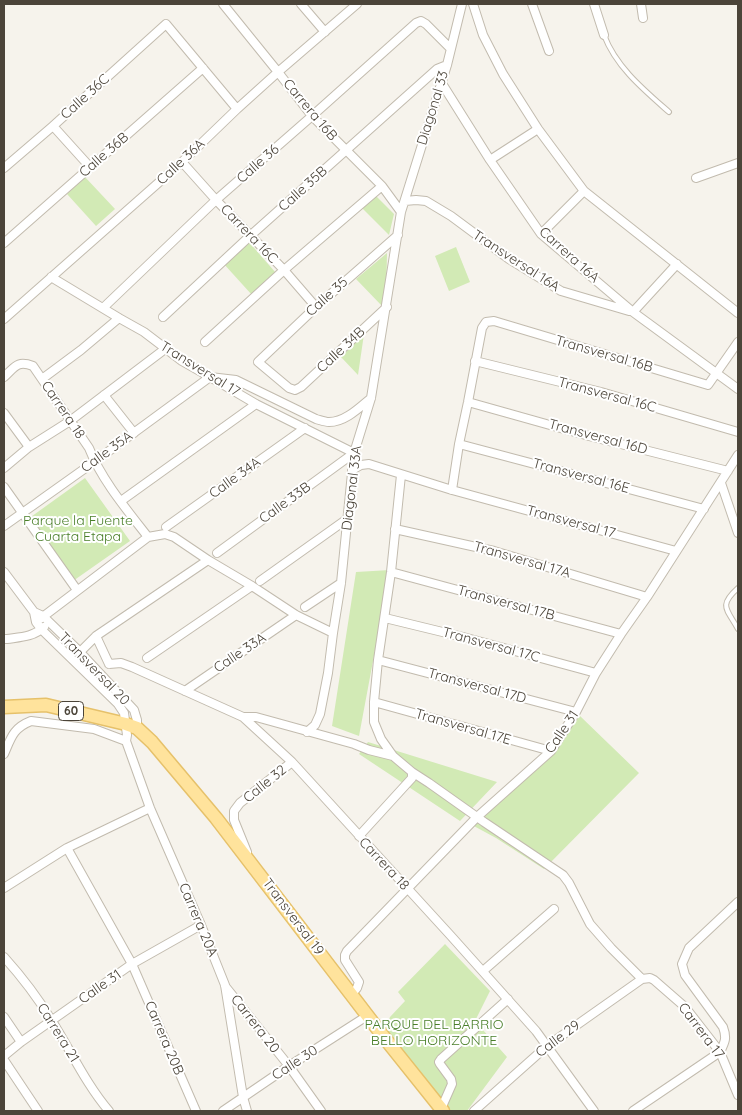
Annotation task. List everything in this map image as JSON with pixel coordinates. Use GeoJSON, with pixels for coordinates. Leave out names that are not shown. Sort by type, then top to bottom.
{"type":"FeatureCollection","features":[{"type":"Feature","properties":{"kind":"main road","name":"60"},"geometry":{"type":"LineString","coordinates":[[4,707],[46,704],[129,732]]}},
{"type":"Feature","properties":{"kind":"main road","name":"Transversal 19"},"geometry":{"type":"LineString","coordinates":[[129,732],[152,742],[216,818],[442,1110]]}},
{"type":"Feature","properties":{"kind":"street","name":"Carrera 16B"},"geometry":{"type":"LineString","coordinates":[[223,4],[312,116],[382,186],[401,212]]}},
{"type":"Feature","properties":{"kind":"street"},"geometry":{"type":"LineString","coordinates":[[301,4],[325,32]]}},
{"type":"Feature","properties":{"kind":"street","name":"Calle 36A"},"geometry":{"type":"LineString","coordinates":[[4,319],[182,162],[278,72],[357,4]]}},
{"type":"Feature","properties":{"kind":"street","name":"Diagonal 33"},"geometry":{"type":"LineString","coordinates":[[401,212],[447,65],[462,4]]}},
{"type":"Feature","properties":{"kind":"street"},"geometry":{"type":"LineString","coordinates":[[474,4],[483,35],[503,74],[538,129],[584,192],[738,312]]}},
{"type":"Feature","properties":{"kind":"street"},"geometry":{"type":"LineString","coordinates":[[532,4],[549,51]]}},
{"type":"Feature","properties":{"kind":"street"},"geometry":{"type":"LineString","coordinates":[[594,4],[604,35]]}},
{"type":"Feature","properties":{"kind":"street"},"geometry":{"type":"LineString","coordinates":[[641,4],[643,18]]}},
{"type":"Feature","properties":{"kind":"street","name":"Calle 36"},"geometry":{"type":"LineString","coordinates":[[103,308],[216,200],[416,23],[421,21],[426,24],[450,48]]}},
{"type":"Feature","properties":{"kind":"street","name":"Calle 36C"},"geometry":{"type":"LineString","coordinates":[[4,168],[166,24],[203,68]]}},
{"type":"Feature","properties":{"kind":"street","name":"Calle 35B"},"geometry":{"type":"LineString","coordinates":[[163,317],[250,236],[437,70],[447,65]]}},
{"type":"Feature","properties":{"kind":"street"},"geometry":{"type":"LineString","coordinates":[[203,68],[237,109]]}},
{"type":"Feature","properties":{"kind":"street","name":"Calle 36B"},"geometry":{"type":"LineString","coordinates":[[4,243],[203,68]]}},
{"type":"Feature","properties":{"kind":"street","name":"Carrera 16A"},"geometry":{"type":"LineString","coordinates":[[441,82],[490,160],[541,234],[633,312],[738,390]]}},
{"type":"Feature","properties":{"kind":"street"},"geometry":{"type":"LineString","coordinates":[[53,126],[90,167]]}},
{"type":"Feature","properties":{"kind":"street"},"geometry":{"type":"LineString","coordinates":[[490,160],[538,129]]}},
{"type":"Feature","properties":{"kind":"street","name":"Carrera 16C"},"geometry":{"type":"LineString","coordinates":[[182,162],[284,270],[316,307]]}},
{"type":"Feature","properties":{"kind":"street"},"geometry":{"type":"LineString","coordinates":[[696,178],[738,163]]}},
{"type":"Feature","properties":{"kind":"street"},"geometry":{"type":"LineString","coordinates":[[205,342],[284,270],[382,186]]}},
{"type":"Feature","properties":{"kind":"street"},"geometry":{"type":"LineString","coordinates":[[541,234],[584,192]]}},
{"type":"Feature","properties":{"kind":"street","name":"Transversal 16A"},"geometry":{"type":"LineString","coordinates":[[405,201],[416,200],[426,202],[451,216],[510,259],[561,291],[633,312]]}},
{"type":"Feature","properties":{"kind":"street","name":"Diagonal 33A"},"geometry":{"type":"LineString","coordinates":[[307,732],[315,725],[320,714],[328,673],[341,583],[354,453],[372,398],[401,212]]}},
{"type":"Feature","properties":{"kind":"street","name":"Calle 35"},"geometry":{"type":"LineString","coordinates":[[295,390],[289,388],[258,362],[398,234]]}},
{"type":"Feature","properties":{"kind":"street"},"geometry":{"type":"LineString","coordinates":[[633,312],[677,264]]}},
{"type":"Feature","properties":{"kind":"street","name":"Transversal 17"},"geometry":{"type":"LineString","coordinates":[[51,277],[144,332],[182,361],[256,404],[354,453]]}},
{"type":"Feature","properties":{"kind":"street","name":"Calle 34B"},"geometry":{"type":"LineString","coordinates":[[295,390],[301,387],[387,307]]}},
{"type":"Feature","properties":{"kind":"street"},"geometry":{"type":"LineString","coordinates":[[42,379],[119,318]]}},
{"type":"Feature","properties":{"kind":"street","name":"Transversal 16B"},"geometry":{"type":"LineString","coordinates":[[475,361],[482,328],[486,322],[494,321],[708,385],[716,373]]}},
{"type":"Feature","properties":{"kind":"street"},"geometry":{"type":"LineString","coordinates":[[716,373],[738,342]]}},
{"type":"Feature","properties":{"kind":"street"},"geometry":{"type":"LineString","coordinates":[[4,468],[29,447],[70,421],[165,348]]}},
{"type":"Feature","properties":{"kind":"street"},"geometry":{"type":"LineString","coordinates":[[452,490],[475,361]]}},
{"type":"Feature","properties":{"kind":"street","name":"Transversal 16C"},"geometry":{"type":"LineString","coordinates":[[475,361],[601,392],[738,432]]}},
{"type":"Feature","properties":{"kind":"street","name":"Carrera 18"},"geometry":{"type":"LineString","coordinates":[[4,377],[20,363],[33,366],[89,448],[94,462]]}},
{"type":"Feature","properties":{"kind":"street"},"geometry":{"type":"LineString","coordinates":[[210,377],[236,380],[316,419],[328,422],[341,420],[372,398]]}},
{"type":"Feature","properties":{"kind":"street","name":"Calle 35A"},"geometry":{"type":"LineString","coordinates":[[4,526],[210,377]]}},
{"type":"Feature","properties":{"kind":"street"},"geometry":{"type":"LineString","coordinates":[[104,395],[134,433]]}},
{"type":"Feature","properties":{"kind":"street","name":"Transversal 16D"},"geometry":{"type":"LineString","coordinates":[[468,402],[589,436],[728,471]]}},
{"type":"Feature","properties":{"kind":"street"},"geometry":{"type":"LineString","coordinates":[[121,501],[256,404]]}},
{"type":"Feature","properties":{"kind":"street"},"geometry":{"type":"LineString","coordinates":[[4,413],[29,447]]}},
{"type":"Feature","properties":{"kind":"street","name":"Calle 34A"},"geometry":{"type":"LineString","coordinates":[[166,527],[305,428]]}},
{"type":"Feature","properties":{"kind":"street","name":"Transversal 16E"},"geometry":{"type":"LineString","coordinates":[[459,444],[704,509]]}},
{"type":"Feature","properties":{"kind":"street","name":"Calle 33B"},"geometry":{"type":"LineString","coordinates":[[217,553],[354,453]]}},
{"type":"Feature","properties":{"kind":"street","name":"Calle 31"},"geometry":{"type":"LineString","coordinates":[[352,994],[359,982],[345,960],[347,951],[477,817],[551,752],[576,712],[596,673],[721,484],[738,455]]}},
{"type":"Feature","properties":{"kind":"street"},"geometry":{"type":"LineString","coordinates":[[94,462],[148,536]]}},
{"type":"Feature","properties":{"kind":"street","name":"Transversal 17"},"geometry":{"type":"LineString","coordinates":[[352,470],[361,465],[369,464],[452,490],[676,551]]}},
{"type":"Feature","properties":{"kind":"street"},"geometry":{"type":"LineString","coordinates":[[359,836],[412,775],[393,756],[381,739],[374,722],[378,660],[391,572],[401,475]]}},
{"type":"Feature","properties":{"kind":"street"},"geometry":{"type":"LineString","coordinates":[[721,484],[738,533]]}},
{"type":"Feature","properties":{"kind":"street"},"geometry":{"type":"LineString","coordinates":[[4,487],[77,590]]}},
{"type":"Feature","properties":{"kind":"street"},"geometry":{"type":"LineString","coordinates":[[260,581],[348,519]]}},
{"type":"Feature","properties":{"kind":"street","name":"Transversal 17A"},"geometry":{"type":"LineString","coordinates":[[395,529],[494,551],[647,597]]}},
{"type":"Feature","properties":{"kind":"street"},"geometry":{"type":"LineString","coordinates":[[36,622],[148,536],[165,534],[174,537],[296,615],[333,633]]}},
{"type":"Feature","properties":{"kind":"street"},"geometry":{"type":"LineString","coordinates":[[80,652],[96,636],[208,560]]}},
{"type":"Feature","properties":{"kind":"street"},"geometry":{"type":"LineString","coordinates":[[4,572],[34,612],[36,622],[42,630]]}},
{"type":"Feature","properties":{"kind":"street","name":"Transversal 17B"},"geometry":{"type":"LineString","coordinates":[[391,572],[621,634]]}},
{"type":"Feature","properties":{"kind":"street"},"geometry":{"type":"LineString","coordinates":[[305,607],[341,583]]}},
{"type":"Feature","properties":{"kind":"street"},"geometry":{"type":"LineString","coordinates":[[147,658],[252,586]]}},
{"type":"Feature","properties":{"kind":"street"},"geometry":{"type":"LineString","coordinates":[[34,612],[43,616],[49,623]]}},
{"type":"Feature","properties":{"kind":"street","name":"Calle 33A"},"geometry":{"type":"LineString","coordinates":[[185,691],[296,615]]}},
{"type":"Feature","properties":{"kind":"street","name":"Transversal 17C"},"geometry":{"type":"LineString","coordinates":[[385,618],[596,673]]}},
{"type":"Feature","properties":{"kind":"street","name":"Transversal 20"},"geometry":{"type":"LineString","coordinates":[[4,638],[31,636],[42,630],[49,623],[80,652],[134,710],[137,720],[129,732]]}},
{"type":"Feature","properties":{"kind":"street","name":"Transversal 20"},"geometry":{"type":"LineString","coordinates":[[42,630],[118,704],[124,713],[129,732]]}},
{"type":"Feature","properties":{"kind":"street"},"geometry":{"type":"LineString","coordinates":[[96,636],[109,664],[99,673]]}},
{"type":"Feature","properties":{"kind":"street","name":"Transversal 17D"},"geometry":{"type":"LineString","coordinates":[[378,660],[576,712]]}},
{"type":"Feature","properties":{"kind":"street","name":"Carrera 18"},"geometry":{"type":"LineString","coordinates":[[109,664],[120,663],[132,667],[243,717],[292,762],[508,999],[547,1046],[594,1111]]}},
{"type":"Feature","properties":{"kind":"street","name":"Transversal 17E"},"geometry":{"type":"LineString","coordinates":[[374,702],[551,752]]}},
{"type":"Feature","properties":{"kind":"street"},"geometry":{"type":"LineString","coordinates":[[243,717],[256,717],[393,756]]}},
{"type":"Feature","properties":{"kind":"street"},"geometry":{"type":"LineString","coordinates":[[4,754],[13,734],[21,725],[31,721],[129,732]]}},
{"type":"Feature","properties":{"kind":"street","name":"Carrera 20A"},"geometry":{"type":"LineString","coordinates":[[129,732],[150,808],[225,985],[243,1097],[247,1111]]}},
{"type":"Feature","properties":{"kind":"street","name":"Calle 32"},"geometry":{"type":"LineString","coordinates":[[250,862],[234,820],[234,811],[240,803],[292,762]]}},
{"type":"Feature","properties":{"kind":"street","name":"Carrera 17"},"geometry":{"type":"LineString","coordinates":[[412,775],[429,783],[563,875],[590,924],[611,948],[646,979],[654,980],[685,1007],[720,1052],[738,1095]]}},
{"type":"Feature","properties":{"kind":"street"},"geometry":{"type":"LineString","coordinates":[[4,888],[67,848],[150,808]]}},
{"type":"Feature","properties":{"kind":"street"},"geometry":{"type":"LineString","coordinates":[[67,848],[132,964]]}},
{"type":"Feature","properties":{"kind":"street"},"geometry":{"type":"LineString","coordinates":[[633,1111],[720,1052],[726,1035],[723,1027],[685,975],[682,964],[689,948],[738,902]]}},
{"type":"Feature","properties":{"kind":"street"},"geometry":{"type":"LineString","coordinates":[[483,972],[554,909]]}},
{"type":"Feature","properties":{"kind":"street","name":"Calle 31"},"geometry":{"type":"LineString","coordinates":[[4,1056],[132,964],[201,925]]}},
{"type":"Feature","properties":{"kind":"street","name":"Carrera 21"},"geometry":{"type":"LineString","coordinates":[[4,957],[21,976],[52,1020],[98,1098],[110,1111]]}},
{"type":"Feature","properties":{"kind":"street","name":"Carrera 20B"},"geometry":{"type":"LineString","coordinates":[[132,964],[196,1111]]}},
{"type":"Feature","properties":{"kind":"street","name":"Calle 29"},"geometry":{"type":"LineString","coordinates":[[474,1111],[547,1046],[646,979]]}},
{"type":"Feature","properties":{"kind":"street","name":"Carrera 20"},"geometry":{"type":"LineString","coordinates":[[225,985],[321,1111]]}},
{"type":"Feature","properties":{"kind":"street"},"geometry":{"type":"LineString","coordinates":[[442,1110],[452,1084],[451,1079],[439,1062],[508,999]]}},
{"type":"Feature","properties":{"kind":"street","name":"Calle 30"},"geometry":{"type":"LineString","coordinates":[[223,1111],[288,1066],[368,1016]]}},
{"type":"Feature","properties":{"kind":"street"},"geometry":{"type":"LineString","coordinates":[[4,1018],[21,1042]]}},
{"type":"Feature","properties":{"kind":"street"},"geometry":{"type":"LineString","coordinates":[[4,1060],[38,1111]]}},
{"type":"Feature","properties":{"kind":"lane"},"geometry":{"type":"LineString","coordinates":[[604,35],[613,54],[639,86],[670,112]]}},
{"type":"Feature","properties":{"kind":"lane"},"geometry":{"type":"LineString","coordinates":[[738,588],[729,596],[725,606],[738,629]]}},
{"type":"Feature","properties":{"kind":"green space"},"geometry":{"type":"Polygon","coordinates":[[[85,177],[115,209],[96,226],[67,194],[85,177]]]}},
{"type":"Feature","properties":{"kind":"green space"},"geometry":{"type":"Polygon","coordinates":[[[373,193],[394,214],[389,235],[360,206],[373,193]]]}},
{"type":"Feature","properties":{"kind":"green space"},"geometry":{"type":"Polygon","coordinates":[[[248,241],[276,273],[252,295],[223,263],[248,241]]]}},
{"type":"Feature","properties":{"kind":"green space"},"geometry":{"type":"Polygon","coordinates":[[[456,247],[470,282],[449,291],[435,256],[456,247]]]}},
{"type":"Feature","properties":{"kind":"green space"},"geometry":{"type":"Polygon","coordinates":[[[387,253],[386,301],[382,306],[356,279],[387,253]]]}},
{"type":"Feature","properties":{"kind":"green space"},"geometry":{"type":"Polygon","coordinates":[[[364,334],[358,375],[341,357],[364,334]]]}},
{"type":"Feature","properties":{"kind":"green space","name":"Parque la Fuente Cuarta Etapa"},"geometry":{"type":"Polygon","coordinates":[[[85,478],[130,541],[73,581],[28,519],[85,478]]]}},
{"type":"Feature","properties":{"kind":"green space"},"geometry":{"type":"Polygon","coordinates":[[[390,570],[359,736],[332,726],[356,572],[390,570]]]}},
{"type":"Feature","properties":{"kind":"green space"},"geometry":{"type":"Polygon","coordinates":[[[580,716],[639,773],[544,869],[472,825],[580,716]]]}},
{"type":"Feature","properties":{"kind":"green space"},"geometry":{"type":"Polygon","coordinates":[[[368,742],[497,782],[460,821],[359,754],[368,742]]]}},
{"type":"Feature","properties":{"kind":"green space","name":"PARQUE DEL BARRIO BELLO HORIZONTE"},"geometry":{"type":"Polygon","coordinates":[[[445,944],[490,991],[475,1021],[507,1057],[467,1111],[441,1111],[381,1036],[390,1017],[405,1001],[398,992],[445,944]]]}}]}
